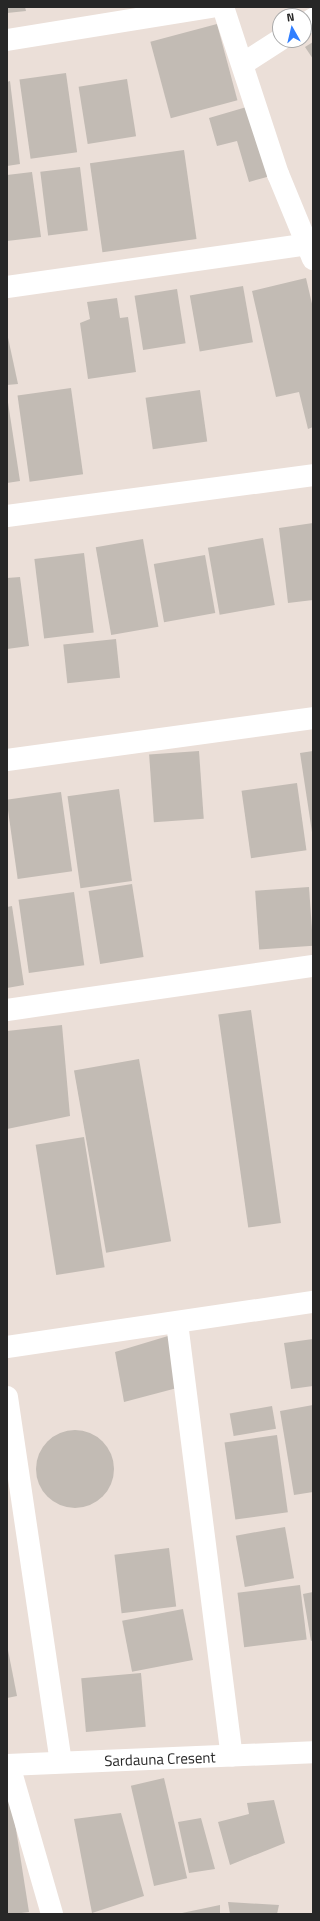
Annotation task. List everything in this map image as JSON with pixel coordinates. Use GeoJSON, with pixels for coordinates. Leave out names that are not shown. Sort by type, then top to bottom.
{"type":"FeatureCollection","features":[{"type":"Feature","properties":{"kind":"street"},"geometry":{"type":"LineString","coordinates":[[7,40],[211,7]]}},
{"type":"Feature","properties":{"kind":"street"},"geometry":{"type":"LineString","coordinates":[[7,287],[310,251],[278,174],[244,63],[223,7]]}},
{"type":"Feature","properties":{"kind":"street"},"geometry":{"type":"LineString","coordinates":[[244,63],[272,45]]}},
{"type":"Feature","properties":{"kind":"street"},"geometry":{"type":"LineString","coordinates":[[7,516],[313,475]]}},
{"type":"Feature","properties":{"kind":"street"},"geometry":{"type":"LineString","coordinates":[[7,760],[313,718]]}},
{"type":"Feature","properties":{"kind":"street"},"geometry":{"type":"LineString","coordinates":[[7,1010],[313,966]]}},
{"type":"Feature","properties":{"kind":"street"},"geometry":{"type":"LineString","coordinates":[[7,1347],[313,1302]]}},
{"type":"Feature","properties":{"kind":"street"},"geometry":{"type":"LineString","coordinates":[[177,1323],[232,1756]]}},
{"type":"Feature","properties":{"kind":"street"},"geometry":{"type":"LineString","coordinates":[[7,1397],[61,1762]]}},
{"type":"Feature","properties":{"kind":"street","name":"Sardauna Cresent"},"geometry":{"type":"LineString","coordinates":[[8,1765],[313,1752]]}},
{"type":"Feature","properties":{"kind":"street"},"geometry":{"type":"LineString","coordinates":[[8,1765],[52,1914]]}},
{"type":"Feature","properties":{"kind":"building"},"geometry":{"type":"Polygon","coordinates":[[[7,7],[25,7],[26,11],[7,13],[7,7]]]}},
{"type":"Feature","properties":{"kind":"building"},"geometry":{"type":"Polygon","coordinates":[[[217,24],[237,100],[171,118],[150,42],[217,24]]]}},
{"type":"Feature","properties":{"kind":"building"},"geometry":{"type":"Polygon","coordinates":[[[312,43],[313,59],[306,48],[312,48],[312,43]]]}},
{"type":"Feature","properties":{"kind":"building"},"geometry":{"type":"Polygon","coordinates":[[[66,73],[77,152],[31,159],[19,80],[66,73]]]}},
{"type":"Feature","properties":{"kind":"building"},"geometry":{"type":"Polygon","coordinates":[[[127,79],[136,136],[88,144],[79,87],[127,79]]]}},
{"type":"Feature","properties":{"kind":"building"},"geometry":{"type":"Polygon","coordinates":[[[10,81],[20,164],[7,166],[7,82],[10,81]]]}},
{"type":"Feature","properties":{"kind":"building"},"geometry":{"type":"Polygon","coordinates":[[[257,104],[278,174],[249,182],[237,141],[217,146],[209,118],[257,104]]]}},
{"type":"Feature","properties":{"kind":"building"},"geometry":{"type":"Polygon","coordinates":[[[184,150],[197,239],[102,252],[90,163],[184,150]]]}},
{"type":"Feature","properties":{"kind":"building"},"geometry":{"type":"Polygon","coordinates":[[[80,167],[88,231],[48,235],[40,172],[80,167]]]}},
{"type":"Feature","properties":{"kind":"building"},"geometry":{"type":"Polygon","coordinates":[[[32,172],[41,237],[7,241],[7,175],[32,172]]]}},
{"type":"Feature","properties":{"kind":"building"},"geometry":{"type":"Polygon","coordinates":[[[306,278],[313,308],[313,427],[308,429],[299,392],[276,397],[252,291],[306,278]]]}},
{"type":"Feature","properties":{"kind":"building"},"geometry":{"type":"Polygon","coordinates":[[[243,286],[253,342],[200,352],[190,295],[243,286]]]}},
{"type":"Feature","properties":{"kind":"building"},"geometry":{"type":"Polygon","coordinates":[[[177,289],[186,343],[143,350],[135,296],[177,289]]]}},
{"type":"Feature","properties":{"kind":"building"},"geometry":{"type":"Polygon","coordinates":[[[117,298],[120,318],[128,317],[136,372],[88,379],[80,323],[90,319],[87,302],[117,298]]]}},
{"type":"Feature","properties":{"kind":"building"},"geometry":{"type":"Polygon","coordinates":[[[7,333],[18,384],[7,385],[7,333]]]}},
{"type":"Feature","properties":{"kind":"building"},"geometry":{"type":"Polygon","coordinates":[[[71,388],[83,474],[30,482],[18,396],[71,388]]]}},
{"type":"Feature","properties":{"kind":"building"},"geometry":{"type":"Polygon","coordinates":[[[200,390],[207,441],[153,449],[146,398],[200,390]]]}},
{"type":"Feature","properties":{"kind":"building"},"geometry":{"type":"Polygon","coordinates":[[[7,396],[20,481],[7,483],[7,396]]]}},
{"type":"Feature","properties":{"kind":"building"},"geometry":{"type":"Polygon","coordinates":[[[313,523],[313,600],[288,603],[279,528],[313,523]]]}},
{"type":"Feature","properties":{"kind":"building"},"geometry":{"type":"Polygon","coordinates":[[[263,538],[275,605],[220,615],[208,548],[263,538]]]}},
{"type":"Feature","properties":{"kind":"building"},"geometry":{"type":"Polygon","coordinates":[[[143,539],[158,627],[111,635],[96,547],[143,539]]]}},
{"type":"Feature","properties":{"kind":"building"},"geometry":{"type":"Polygon","coordinates":[[[84,553],[94,632],[44,638],[34,559],[84,553]]]}},
{"type":"Feature","properties":{"kind":"building"},"geometry":{"type":"Polygon","coordinates":[[[205,555],[215,613],[164,622],[154,564],[205,555]]]}},
{"type":"Feature","properties":{"kind":"building"},"geometry":{"type":"Polygon","coordinates":[[[20,577],[29,646],[7,649],[7,578],[20,577]]]}},
{"type":"Feature","properties":{"kind":"building"},"geometry":{"type":"Polygon","coordinates":[[[116,639],[120,678],[67,683],[63,645],[116,639]]]}},
{"type":"Feature","properties":{"kind":"building"},"geometry":{"type":"Polygon","coordinates":[[[199,751],[204,819],[154,822],[149,754],[199,751]]]}},
{"type":"Feature","properties":{"kind":"building"},"geometry":{"type":"Polygon","coordinates":[[[313,751],[313,832],[312,832],[300,753],[313,751]]]}},
{"type":"Feature","properties":{"kind":"building"},"geometry":{"type":"Polygon","coordinates":[[[297,783],[306,850],[251,858],[242,791],[297,783]]]}},
{"type":"Feature","properties":{"kind":"building"},"geometry":{"type":"Polygon","coordinates":[[[119,789],[132,881],[80,888],[68,796],[119,789]]]}},
{"type":"Feature","properties":{"kind":"building"},"geometry":{"type":"Polygon","coordinates":[[[61,792],[72,871],[18,879],[7,800],[61,792]]]}},
{"type":"Feature","properties":{"kind":"building"},"geometry":{"type":"Polygon","coordinates":[[[132,884],[144,957],[100,964],[89,891],[132,884]]]}},
{"type":"Feature","properties":{"kind":"building"},"geometry":{"type":"Polygon","coordinates":[[[309,887],[313,946],[259,950],[255,891],[309,887]]]}},
{"type":"Feature","properties":{"kind":"building"},"geometry":{"type":"Polygon","coordinates":[[[74,892],[84,965],[29,973],[19,900],[74,892]]]}},
{"type":"Feature","properties":{"kind":"building"},"geometry":{"type":"Polygon","coordinates":[[[12,906],[24,985],[7,988],[7,907],[12,906]]]}},
{"type":"Feature","properties":{"kind":"building"},"geometry":{"type":"Polygon","coordinates":[[[251,1010],[281,1223],[248,1228],[218,1015],[251,1010]]]}},
{"type":"Feature","properties":{"kind":"building"},"geometry":{"type":"Polygon","coordinates":[[[62,1025],[70,1116],[7,1129],[7,1031],[62,1025]]]}},
{"type":"Feature","properties":{"kind":"building"},"geometry":{"type":"Polygon","coordinates":[[[139,1059],[171,1241],[106,1253],[74,1070],[139,1059]]]}},
{"type":"Feature","properties":{"kind":"building"},"geometry":{"type":"Polygon","coordinates":[[[84,1137],[105,1267],[56,1275],[36,1145],[84,1137]]]}},
{"type":"Feature","properties":{"kind":"building"},"geometry":{"type":"Polygon","coordinates":[[[168,1336],[177,1388],[124,1402],[115,1352],[168,1336]]]}},
{"type":"Feature","properties":{"kind":"building"},"geometry":{"type":"Polygon","coordinates":[[[313,1339],[313,1386],[291,1389],[284,1343],[313,1339]]]}},
{"type":"Feature","properties":{"kind":"building"},"geometry":{"type":"Polygon","coordinates":[[[313,1405],[313,1492],[294,1495],[280,1411],[313,1405]]]}},
{"type":"Feature","properties":{"kind":"building"},"geometry":{"type":"Polygon","coordinates":[[[272,1406],[276,1429],[234,1436],[230,1413],[272,1406]]]}},
{"type":"Feature","properties":{"kind":"building"},"geometry":{"type":"Polygon","coordinates":[[[75,1430],[90,1433],[102,1442],[111,1454],[114,1469],[111,1484],[102,1496],[90,1505],[75,1508],[60,1505],[48,1496],[39,1484],[36,1469],[39,1454],[48,1442],[60,1433],[75,1430]]]}},
{"type":"Feature","properties":{"kind":"building"},"geometry":{"type":"Polygon","coordinates":[[[277,1435],[288,1512],[235,1520],[225,1442],[277,1435]]]}},
{"type":"Feature","properties":{"kind":"building"},"geometry":{"type":"Polygon","coordinates":[[[285,1527],[294,1578],[245,1587],[236,1536],[285,1527]]]}},
{"type":"Feature","properties":{"kind":"building"},"geometry":{"type":"Polygon","coordinates":[[[169,1548],[176,1607],[122,1613],[114,1555],[169,1548]]]}},
{"type":"Feature","properties":{"kind":"building"},"geometry":{"type":"Polygon","coordinates":[[[300,1585],[307,1640],[244,1647],[237,1593],[300,1585]]]}},
{"type":"Feature","properties":{"kind":"building"},"geometry":{"type":"Polygon","coordinates":[[[313,1592],[313,1640],[311,1641],[303,1594],[313,1592]]]}},
{"type":"Feature","properties":{"kind":"building"},"geometry":{"type":"Polygon","coordinates":[[[183,1609],[193,1660],[132,1672],[122,1621],[183,1609]]]}},
{"type":"Feature","properties":{"kind":"building"},"geometry":{"type":"Polygon","coordinates":[[[7,1645],[17,1696],[7,1698],[7,1645]]]}},
{"type":"Feature","properties":{"kind":"building"},"geometry":{"type":"Polygon","coordinates":[[[141,1673],[146,1727],[86,1732],[81,1678],[141,1673]]]}},
{"type":"Feature","properties":{"kind":"building"},"geometry":{"type":"Polygon","coordinates":[[[164,1778],[187,1878],[154,1886],[131,1786],[164,1778]]]}},
{"type":"Feature","properties":{"kind":"building"},"geometry":{"type":"Polygon","coordinates":[[[7,1785],[9,1785],[29,1912],[14,1914],[7,1914],[7,1785]]]}},
{"type":"Feature","properties":{"kind":"building"},"geometry":{"type":"Polygon","coordinates":[[[274,1800],[285,1843],[230,1865],[218,1822],[249,1814],[247,1803],[274,1800]]]}},
{"type":"Feature","properties":{"kind":"building"},"geometry":{"type":"Polygon","coordinates":[[[121,1813],[144,1896],[92,1913],[74,1819],[121,1813]]]}},
{"type":"Feature","properties":{"kind":"building"},"geometry":{"type":"Polygon","coordinates":[[[201,1818],[215,1869],[189,1873],[178,1822],[201,1818]]]}},
{"type":"Feature","properties":{"kind":"building"},"geometry":{"type":"Polygon","coordinates":[[[228,1902],[279,1905],[277,1914],[230,1914],[228,1902]]]}},
{"type":"Feature","properties":{"kind":"building"},"geometry":{"type":"Polygon","coordinates":[[[220,1905],[220,1914],[182,1914],[182,1913],[220,1905]]]}}]}
